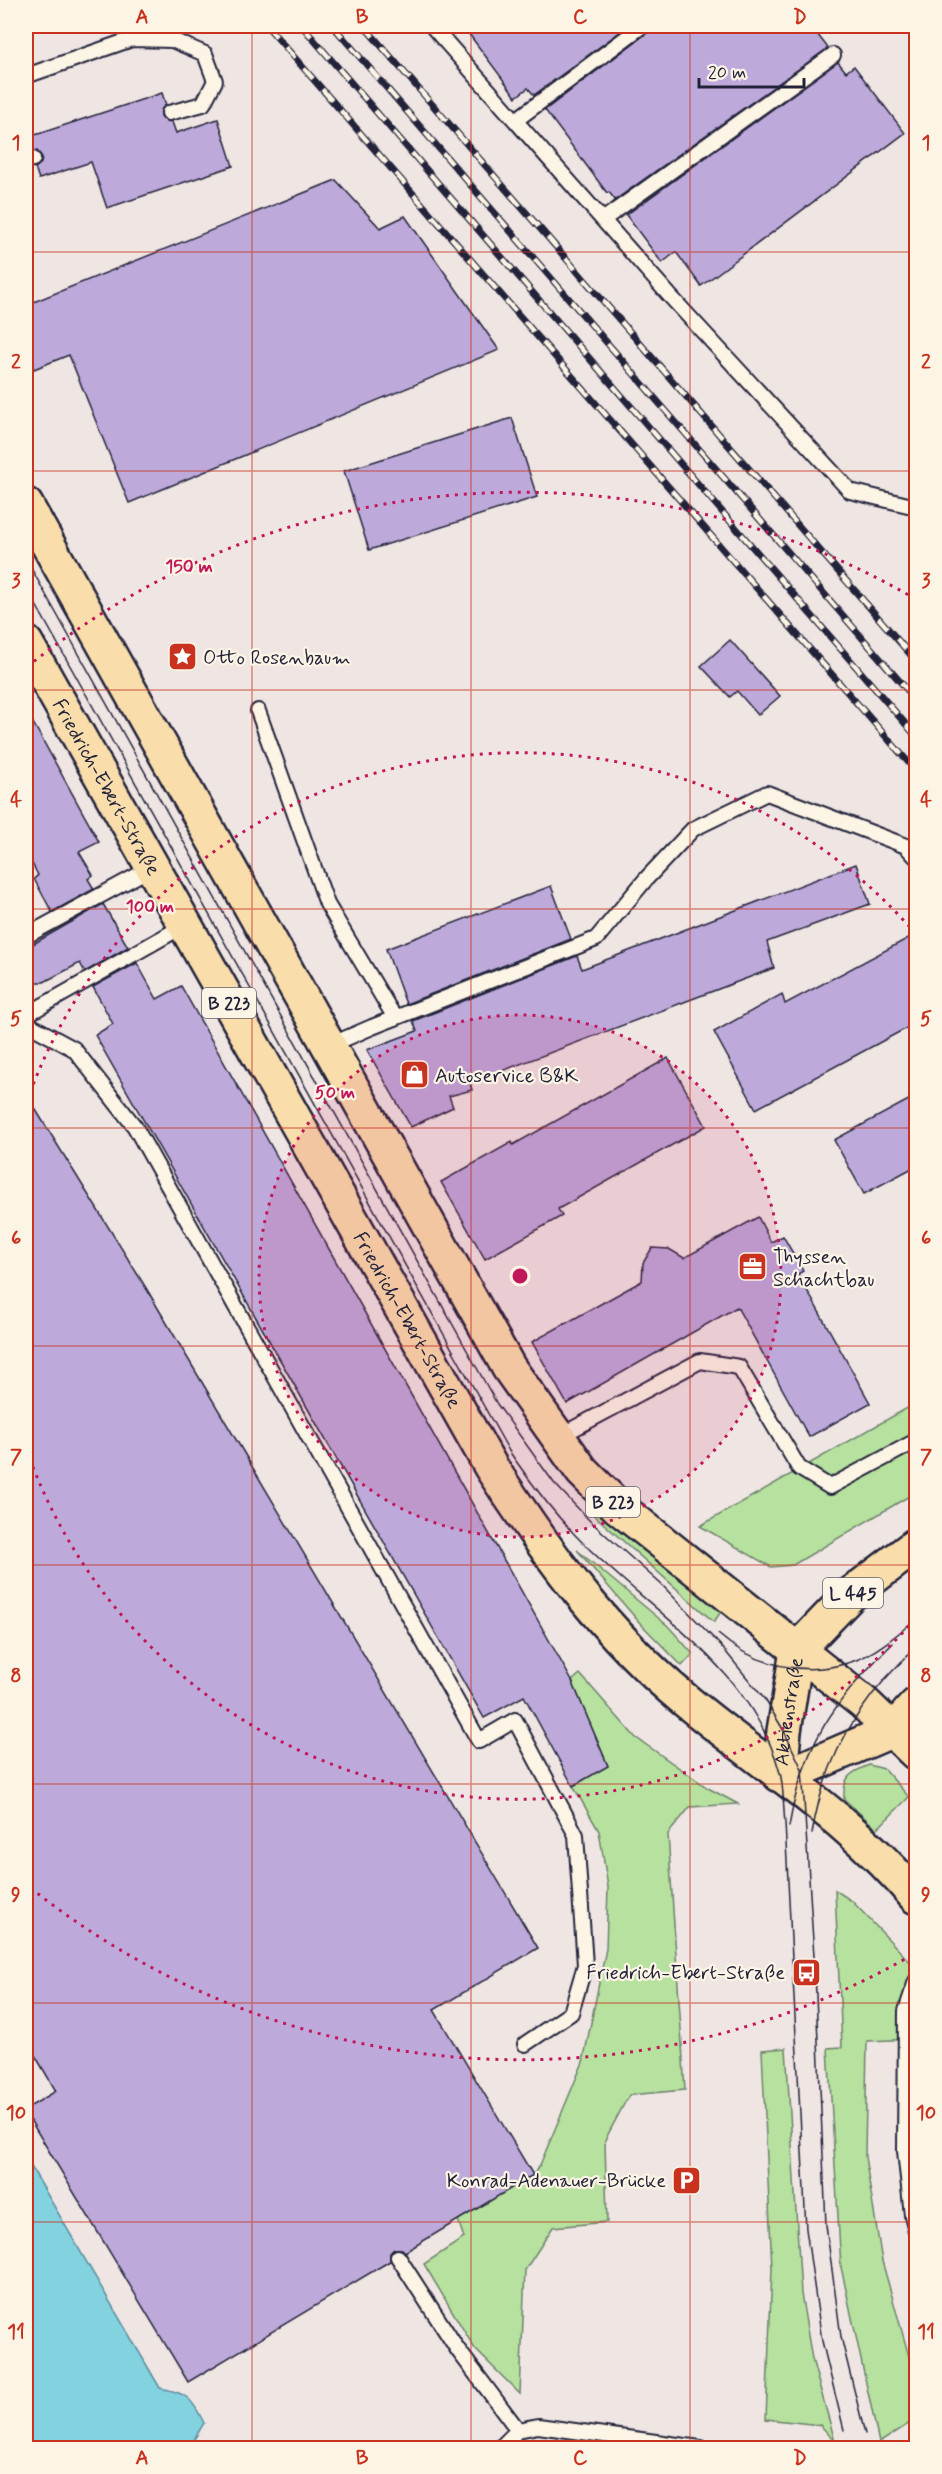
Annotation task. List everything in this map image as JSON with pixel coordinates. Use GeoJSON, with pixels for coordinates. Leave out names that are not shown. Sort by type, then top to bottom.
{"type":"FeatureCollection","features":[{"type":"Feature","properties":{"kind":"main road","name":"B 223"},"geometry":{"type":"LineString","coordinates":[[26,505],[509,1368],[582,1471],[618,1508],[797,1650],[893,1730],[916,1753]]}},
{"type":"Feature","properties":{"kind":"main road","name":"Friedrich-Ebert-Straße"},"geometry":{"type":"LineString","coordinates":[[26,643],[490,1467],[539,1541],[625,1646],[684,1700],[826,1810],[876,1855],[916,1897]]}},
{"type":"Feature","properties":{"kind":"main road","name":"Aktienstraße"},"geometry":{"type":"LineString","coordinates":[[916,1545],[850,1595],[797,1650],[784,1731],[780,1775],[802,1769],[893,1730],[916,1705]]}},
{"type":"Feature","properties":{"kind":"lane"},"geometry":{"type":"LineString","coordinates":[[432,26],[670,296],[850,491],[916,507]]}},
{"type":"Feature","properties":{"kind":"lane"},"geometry":{"type":"LineString","coordinates":[[516,120],[642,26]]}},
{"type":"Feature","properties":{"kind":"lane"},"geometry":{"type":"LineString","coordinates":[[26,76],[132,39],[172,40],[205,54],[215,81],[203,104],[169,114]]}},
{"type":"Feature","properties":{"kind":"lane"},"geometry":{"type":"LineString","coordinates":[[604,219],[833,55]]}},
{"type":"Feature","properties":{"kind":"lane"},"geometry":{"type":"LineString","coordinates":[[258,711],[327,904],[395,1018]]}},
{"type":"Feature","properties":{"kind":"lane"},"geometry":{"type":"LineString","coordinates":[[328,1046],[596,939],[646,879],[693,829],[767,793],[906,846],[916,857]]}},
{"type":"Feature","properties":{"kind":"lane"},"geometry":{"type":"LineString","coordinates":[[26,936],[151,868]]}},
{"type":"Feature","properties":{"kind":"lane"},"geometry":{"type":"LineString","coordinates":[[26,1015],[185,925]]}},
{"type":"Feature","properties":{"kind":"lane"},"geometry":{"type":"LineString","coordinates":[[26,1023],[74,1049],[135,1127],[478,1741],[515,1720],[576,1836],[585,1965],[571,2013],[525,2044]]}},
{"type":"Feature","properties":{"kind":"lane"},"geometry":{"type":"LineString","coordinates":[[558,1437],[700,1361],[739,1367],[799,1468],[830,1486],[916,1441]]}},
{"type":"Feature","properties":{"kind":"lane"},"geometry":{"type":"LineString","coordinates":[[916,1981],[906,2011],[905,2151],[916,2231]]}},
{"type":"Feature","properties":{"kind":"lane"},"geometry":{"type":"LineString","coordinates":[[398,2256],[458,2350],[518,2430]]}},
{"type":"Feature","properties":{"kind":"lane"},"geometry":{"type":"LineString","coordinates":[[500,2448],[518,2430],[538,2426],[700,2448]]}},
{"type":"Feature","properties":{"kind":"green space"},"geometry":{"type":"Polygon","coordinates":[[[916,1403],[916,1492],[793,1565],[771,1567],[700,1526],[916,1403]]]}},
{"type":"Feature","properties":{"kind":"green space"},"geometry":{"type":"Polygon","coordinates":[[[593,1506],[722,1610],[714,1622],[594,1515],[593,1506]]]}},
{"type":"Feature","properties":{"kind":"green space"},"geometry":{"type":"Polygon","coordinates":[[[577,1550],[668,1626],[693,1654],[682,1666],[640,1623],[577,1550]]]}},
{"type":"Feature","properties":{"kind":"green space"},"geometry":{"type":"Polygon","coordinates":[[[580,1674],[635,1737],[708,1788],[738,1804],[690,1807],[668,1834],[685,2090],[629,2095],[605,2140],[607,2222],[553,2227],[525,2270],[520,2394],[475,2349],[424,2264],[464,2238],[458,2220],[533,2175],[540,2165],[583,2062],[606,1949],[608,1887],[599,1831],[573,1786],[608,1766],[572,1681],[580,1674]]]}},
{"type":"Feature","properties":{"kind":"green space"},"geometry":{"type":"Polygon","coordinates":[[[869,1765],[884,1769],[909,1797],[877,1829],[844,1799],[846,1781],[852,1773],[869,1765]]]}},
{"type":"Feature","properties":{"kind":"green space"},"geometry":{"type":"Polygon","coordinates":[[[835,1890],[852,1901],[916,1968],[916,2039],[867,2041],[865,2157],[882,2261],[916,2381],[916,2419],[879,2443],[841,2267],[828,2048],[842,2047],[835,1890]]]}},
{"type":"Feature","properties":{"kind":"green space"},"geometry":{"type":"Polygon","coordinates":[[[786,2048],[801,2293],[812,2359],[835,2441],[820,2425],[766,2419],[772,2269],[762,2050],[786,2048]]]}},
{"type":"Feature","properties":{"kind":"water"},"geometry":{"type":"Polygon","coordinates":[[[26,2158],[160,2388],[183,2395],[196,2408],[204,2423],[193,2441],[197,2448],[26,2448],[26,2158]]]}},
{"type":"Feature","properties":{"kind":"building"},"geometry":{"type":"Polygon","coordinates":[[[463,26],[628,26],[534,95],[528,88],[516,97],[463,26]]]}},
{"type":"Feature","properties":{"kind":"building"},"geometry":{"type":"Polygon","coordinates":[[[651,26],[811,26],[828,48],[615,200],[609,192],[607,193],[545,110],[647,33],[651,26]]]}},
{"type":"Feature","properties":{"kind":"building"},"geometry":{"type":"Polygon","coordinates":[[[838,62],[846,72],[854,66],[905,133],[701,286],[676,252],[662,263],[626,215],[838,62]]]}},
{"type":"Feature","properties":{"kind":"building"},"geometry":{"type":"Polygon","coordinates":[[[162,93],[166,105],[161,110],[161,116],[166,121],[172,122],[176,133],[218,119],[233,166],[107,208],[91,162],[39,179],[35,168],[41,163],[42,157],[37,151],[30,150],[26,138],[162,93]]]}},
{"type":"Feature","properties":{"kind":"building"},"geometry":{"type":"Polygon","coordinates":[[[336,180],[380,228],[405,216],[499,350],[129,503],[69,355],[34,369],[26,354],[26,305],[336,180]]]}},
{"type":"Feature","properties":{"kind":"building"},"geometry":{"type":"Polygon","coordinates":[[[512,418],[537,497],[369,550],[344,471],[512,418]]]}},
{"type":"Feature","properties":{"kind":"building"},"geometry":{"type":"Polygon","coordinates":[[[730,640],[780,696],[758,715],[737,691],[730,697],[701,666],[730,640]]]}},
{"type":"Feature","properties":{"kind":"building"},"geometry":{"type":"Polygon","coordinates":[[[26,710],[99,842],[79,852],[93,875],[88,879],[94,889],[52,912],[34,879],[38,875],[26,852],[26,710]]]}},
{"type":"Feature","properties":{"kind":"building"},"geometry":{"type":"Polygon","coordinates":[[[856,864],[870,904],[767,942],[774,968],[470,1083],[472,1090],[449,1096],[453,1107],[411,1127],[367,1050],[417,1031],[413,1021],[577,956],[582,969],[856,864]]]}},
{"type":"Feature","properties":{"kind":"building"},"geometry":{"type":"Polygon","coordinates":[[[551,886],[571,939],[406,1004],[386,949],[551,886]]]}},
{"type":"Feature","properties":{"kind":"building"},"geometry":{"type":"Polygon","coordinates":[[[103,904],[128,947],[85,972],[80,963],[44,982],[26,982],[26,948],[103,904]]]}},
{"type":"Feature","properties":{"kind":"building"},"geometry":{"type":"Polygon","coordinates":[[[916,934],[916,1023],[756,1109],[714,1032],[782,994],[785,1004],[916,934]]]}},
{"type":"Feature","properties":{"kind":"building"},"geometry":{"type":"Polygon","coordinates":[[[137,963],[157,999],[181,986],[572,1681],[608,1766],[573,1786],[524,1696],[484,1718],[95,1035],[113,1024],[93,987],[137,963]]]}},
{"type":"Feature","properties":{"kind":"building"},"geometry":{"type":"Polygon","coordinates":[[[668,1058],[706,1126],[558,1209],[562,1216],[485,1259],[441,1182],[512,1142],[513,1145],[668,1058]]]}},
{"type":"Feature","properties":{"kind":"building"},"geometry":{"type":"Polygon","coordinates":[[[26,1094],[146,1288],[538,1948],[434,2010],[533,2175],[405,2252],[402,2249],[394,2249],[390,2253],[390,2261],[188,2382],[26,2113],[26,2109],[56,2091],[26,2040],[26,1094]]]}},
{"type":"Feature","properties":{"kind":"building"},"geometry":{"type":"Polygon","coordinates":[[[916,1096],[916,1166],[864,1194],[834,1140],[916,1096]]]}},
{"type":"Feature","properties":{"kind":"building"},"geometry":{"type":"Polygon","coordinates":[[[758,1217],[771,1242],[783,1236],[803,1271],[798,1274],[870,1403],[809,1437],[737,1307],[567,1404],[532,1342],[642,1281],[643,1263],[652,1248],[669,1249],[684,1258],[758,1217]]]}},
{"type":"Feature","properties":{"kind":"tram line"},"geometry":{"type":"LineString","coordinates":[[26,559],[497,1404],[554,1483],[589,1520],[663,1586],[721,1646],[766,1701],[784,1731],[802,1769],[815,1972],[826,2225],[841,2337],[865,2434]]}},
{"type":"Feature","properties":{"kind":"tram line"},"geometry":{"type":"LineString","coordinates":[[26,587],[509,1451],[543,1497],[580,1540],[668,1618],[723,1672],[747,1703],[766,1736],[780,1773],[783,1791],[806,2229],[822,2341],[844,2430]]}},
{"type":"Feature","properties":{"kind":"tram line"},"geometry":{"type":"LineString","coordinates":[[718,1634],[732,1645],[764,1661],[781,1666],[816,1668],[851,1662],[869,1654],[916,1619]]}},
{"type":"Feature","properties":{"kind":"tram line"},"geometry":{"type":"LineString","coordinates":[[789,1827],[803,1771],[824,1726],[854,1685],[893,1643]]}},
{"type":"Feature","properties":{"kind":"tram line"},"geometry":{"type":"LineString","coordinates":[[812,1834],[822,1790],[847,1731],[872,1695],[916,1647]]}},
{"type":"Feature","properties":{"kind":"railway"},"geometry":{"type":"LineString","coordinates":[[267,26],[916,771]]}},
{"type":"Feature","properties":{"kind":"railway"},"geometry":{"type":"LineString","coordinates":[[302,26],[916,736]]}},
{"type":"Feature","properties":{"kind":"railway"},"geometry":{"type":"LineString","coordinates":[[333,26],[916,700]]}},
{"type":"Feature","properties":{"kind":"railway"},"geometry":{"type":"LineString","coordinates":[[364,26],[916,661]]}},
{"type":"Feature","properties":{"kind":"place","name":"Otto Rosenbaum"},"geometry":{"type":"Point","coordinates":[182,657]}},
{"type":"Feature","properties":{"kind":"place","name":"Autoservice B&K"},"geometry":{"type":"Point","coordinates":[414,1075]}},
{"type":"Feature","properties":{"kind":"place","name":"Thyssen Schachtbau"},"geometry":{"type":"Point","coordinates":[752,1267]}},
{"type":"Feature","properties":{"kind":"place","name":"Friedrich-Ebert-Straße"},"geometry":{"type":"Point","coordinates":[806,1972]}},
{"type":"Feature","properties":{"kind":"place","name":"Konrad-Adenauer-Brücke"},"geometry":{"type":"Point","coordinates":[687,2180]}}]}
